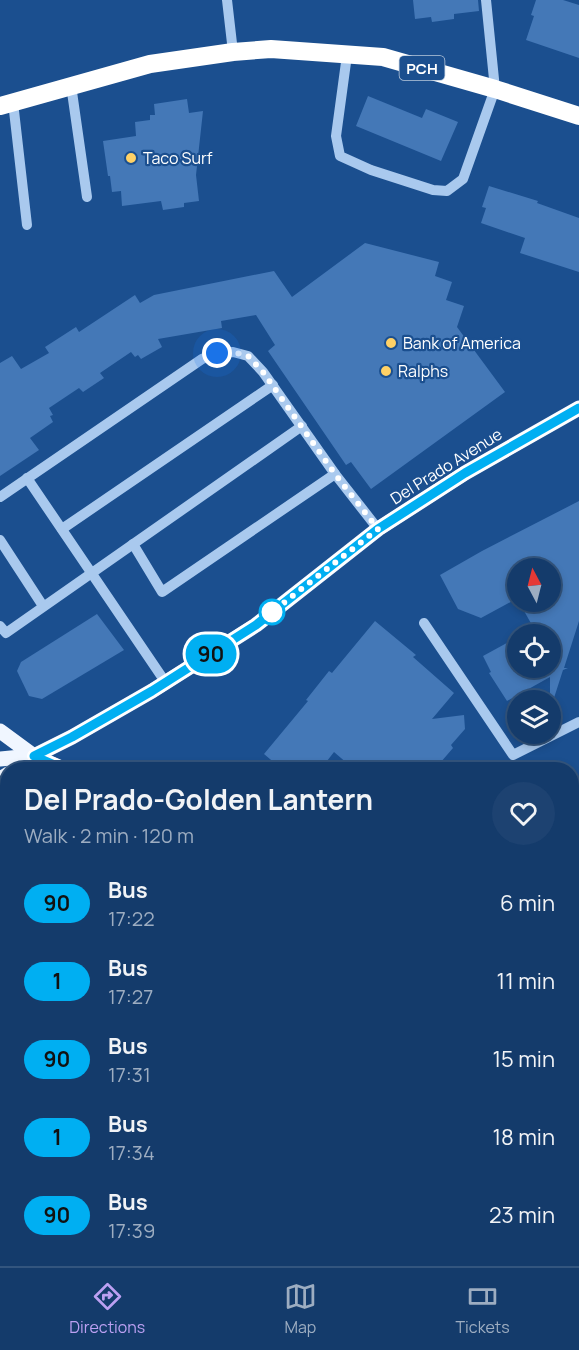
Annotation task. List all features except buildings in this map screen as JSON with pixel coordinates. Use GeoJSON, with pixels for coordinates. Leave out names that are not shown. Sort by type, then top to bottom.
{"type":"FeatureCollection","features":[{"type":"Feature","properties":{"kind":"highway","name":"PCH"},"geometry":{"type":"LineString","coordinates":[[6,104],[150,64],[233,52],[271,50],[383,57],[579,116]]}},
{"type":"Feature","properties":{"kind":"main road","name":"Del Prado Avenue"},"geometry":{"type":"LineString","coordinates":[[26,762],[166,682],[256,625],[378,529],[465,473],[579,408]]}},
{"type":"Feature","properties":{"kind":"main road"},"geometry":{"type":"LineString","coordinates":[[0,731],[34,756],[48,762]]}},
{"type":"Feature","properties":{"kind":"main road","name":"Del Prado Avenue"},"geometry":{"type":"LineString","coordinates":[[0,759],[34,756]]}},
{"type":"Feature","properties":{"kind":"street"},"geometry":{"type":"LineString","coordinates":[[227,0],[233,52]]}},
{"type":"Feature","properties":{"kind":"street"},"geometry":{"type":"LineString","coordinates":[[347,55],[336,136],[339,156],[371,170],[433,190],[447,191],[463,179],[495,89],[486,0]]}},
{"type":"Feature","properties":{"kind":"street"},"geometry":{"type":"LineString","coordinates":[[71,85],[87,197]]}},
{"type":"Feature","properties":{"kind":"street"},"geometry":{"type":"LineString","coordinates":[[6,104],[27,225]]}},
{"type":"Feature","properties":{"kind":"street"},"geometry":{"type":"LineString","coordinates":[[0,496],[202,359],[217,353],[233,352],[248,356],[263,372],[335,474],[378,529]]}},
{"type":"Feature","properties":{"kind":"street"},"geometry":{"type":"LineString","coordinates":[[62,529],[273,385]]}},
{"type":"Feature","properties":{"kind":"street"},"geometry":{"type":"LineString","coordinates":[[0,626],[6,633],[302,426]]}},
{"type":"Feature","properties":{"kind":"street"},"geometry":{"type":"LineString","coordinates":[[133,544],[162,592],[335,474]]}},
{"type":"Feature","properties":{"kind":"street"},"geometry":{"type":"LineString","coordinates":[[27,478],[166,682]]}},
{"type":"Feature","properties":{"kind":"street"},"geometry":{"type":"LineString","coordinates":[[0,540],[43,606]]}},
{"type":"Feature","properties":{"kind":"street"},"geometry":{"type":"LineString","coordinates":[[424,623],[513,755],[579,722]]}},
{"type":"Feature","properties":{"kind":"bus line","name":"90"},"geometry":{"type":"LineString","coordinates":[[48,762],[34,756],[152,691],[256,625],[378,529],[465,473],[570,411],[579,408]]}},
{"type":"Feature","properties":{"kind":"place","name":"Taco Surf"},"geometry":{"type":"Point","coordinates":[131,158]}},
{"type":"Feature","properties":{"kind":"place","name":"Bank of America"},"geometry":{"type":"Point","coordinates":[391,343]}},
{"type":"Feature","properties":{"kind":"place","name":"Ralphs"},"geometry":{"type":"Point","coordinates":[386,371]}},
{"type":"Feature","properties":{"kind":"route"},"geometry":{"type":"LineString","coordinates":[[217,353],[233,352],[248,356],[263,372],[335,474],[378,529],[272,612]]}}]}
